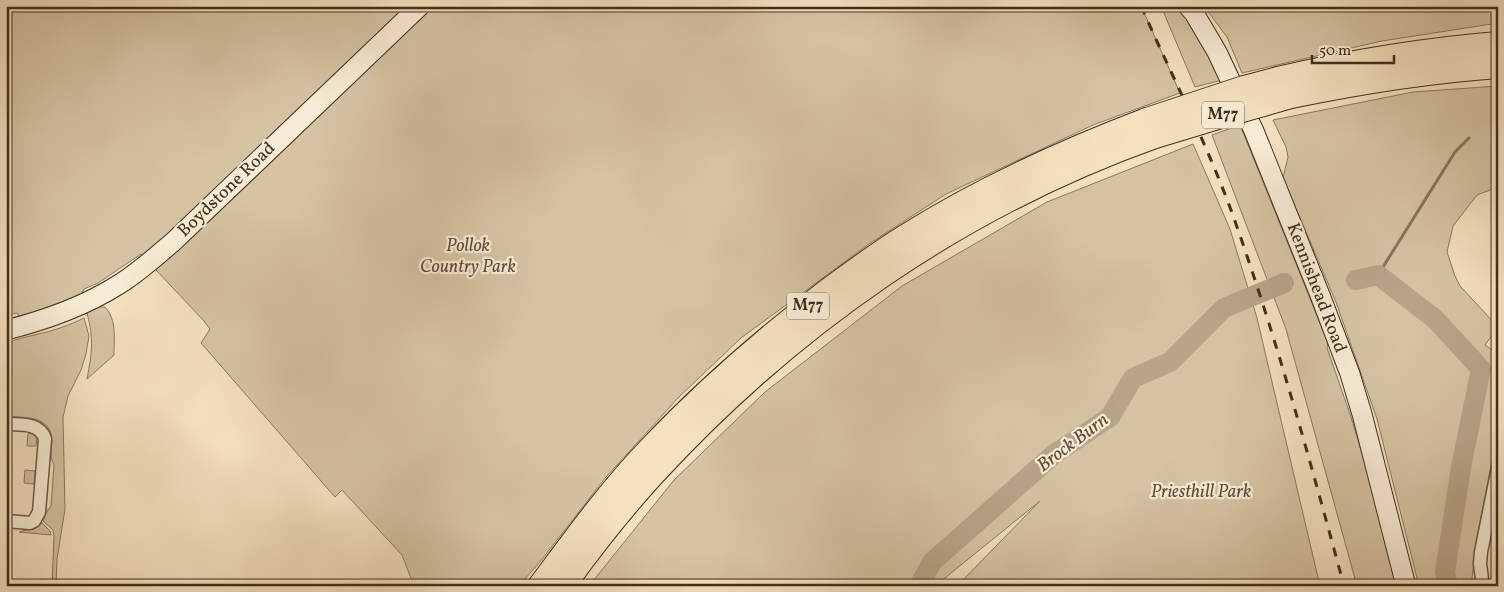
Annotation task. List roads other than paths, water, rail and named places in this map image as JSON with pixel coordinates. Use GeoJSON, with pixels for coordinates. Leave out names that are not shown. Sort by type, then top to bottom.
{"type":"FeatureCollection","features":[{"type":"Feature","properties":{"kind":"highway","name":"M77"},"geometry":{"type":"LineString","coordinates":[[1285,88],[1320,69],[1405,54],[1498,44]]}},
{"type":"Feature","properties":{"kind":"highway","name":"M77"},"geometry":{"type":"LineString","coordinates":[[562,586],[611,523],[672,453],[744,383],[843,302],[908,258],[992,209],[1151,128],[1244,88],[1285,88],[1352,84],[1402,76],[1498,66]]}},
{"type":"Feature","properties":{"kind":"highway","name":"M77"},"geometry":{"type":"LineString","coordinates":[[540,586],[582,529],[652,447],[721,378],[779,328],[844,279],[904,237],[1004,181],[1076,147],[1151,128]]}},
{"type":"Feature","properties":{"kind":"street","name":"Boydstone Road"},"geometry":{"type":"LineString","coordinates":[[6,330],[46,319],[82,305],[119,285],[148,263],[217,200],[420,6]]}},
{"type":"Feature","properties":{"kind":"street","name":"Kennishead Road"},"geometry":{"type":"LineString","coordinates":[[1188,6],[1194,12],[1217,52],[1250,123],[1350,374],[1406,586]]}},
{"type":"Feature","properties":{"kind":"street"},"geometry":{"type":"LineString","coordinates":[[6,424],[34,426],[42,431],[45,439],[38,516],[30,523],[6,522]]}},
{"type":"Feature","properties":{"kind":"street"},"geometry":{"type":"LineString","coordinates":[[1483,586],[1481,558],[1492,521],[1498,468]]}},
{"type":"Feature","properties":{"kind":"waterway"},"geometry":{"type":"LineString","coordinates":[[1378,275],[1455,152],[1469,138]]}},
{"type":"Feature","properties":{"kind":"waterway","name":"Brock Burn"},"geometry":{"type":"LineString","coordinates":[[1356,280],[1378,275],[1435,319],[1481,369],[1461,467],[1445,572],[1448,586]]}},
{"type":"Feature","properties":{"kind":"waterway","name":"Brock Burn"},"geometry":{"type":"LineString","coordinates":[[919,586],[932,562],[1053,455],[1110,417],[1133,378],[1170,362],[1224,308],[1284,283]]}},
{"type":"Feature","properties":{"kind":"railway"},"geometry":{"type":"LineString","coordinates":[[1141,6],[1199,133],[1231,210],[1277,350],[1344,586]]}},
{"type":"Feature","properties":{"kind":"park label","name":"Pollok Country Park"},"geometry":{"type":"Point","coordinates":[468,256]}},
{"type":"Feature","properties":{"kind":"park label","name":"Priesthill Park"},"geometry":{"type":"Point","coordinates":[1201,492]}}]}
